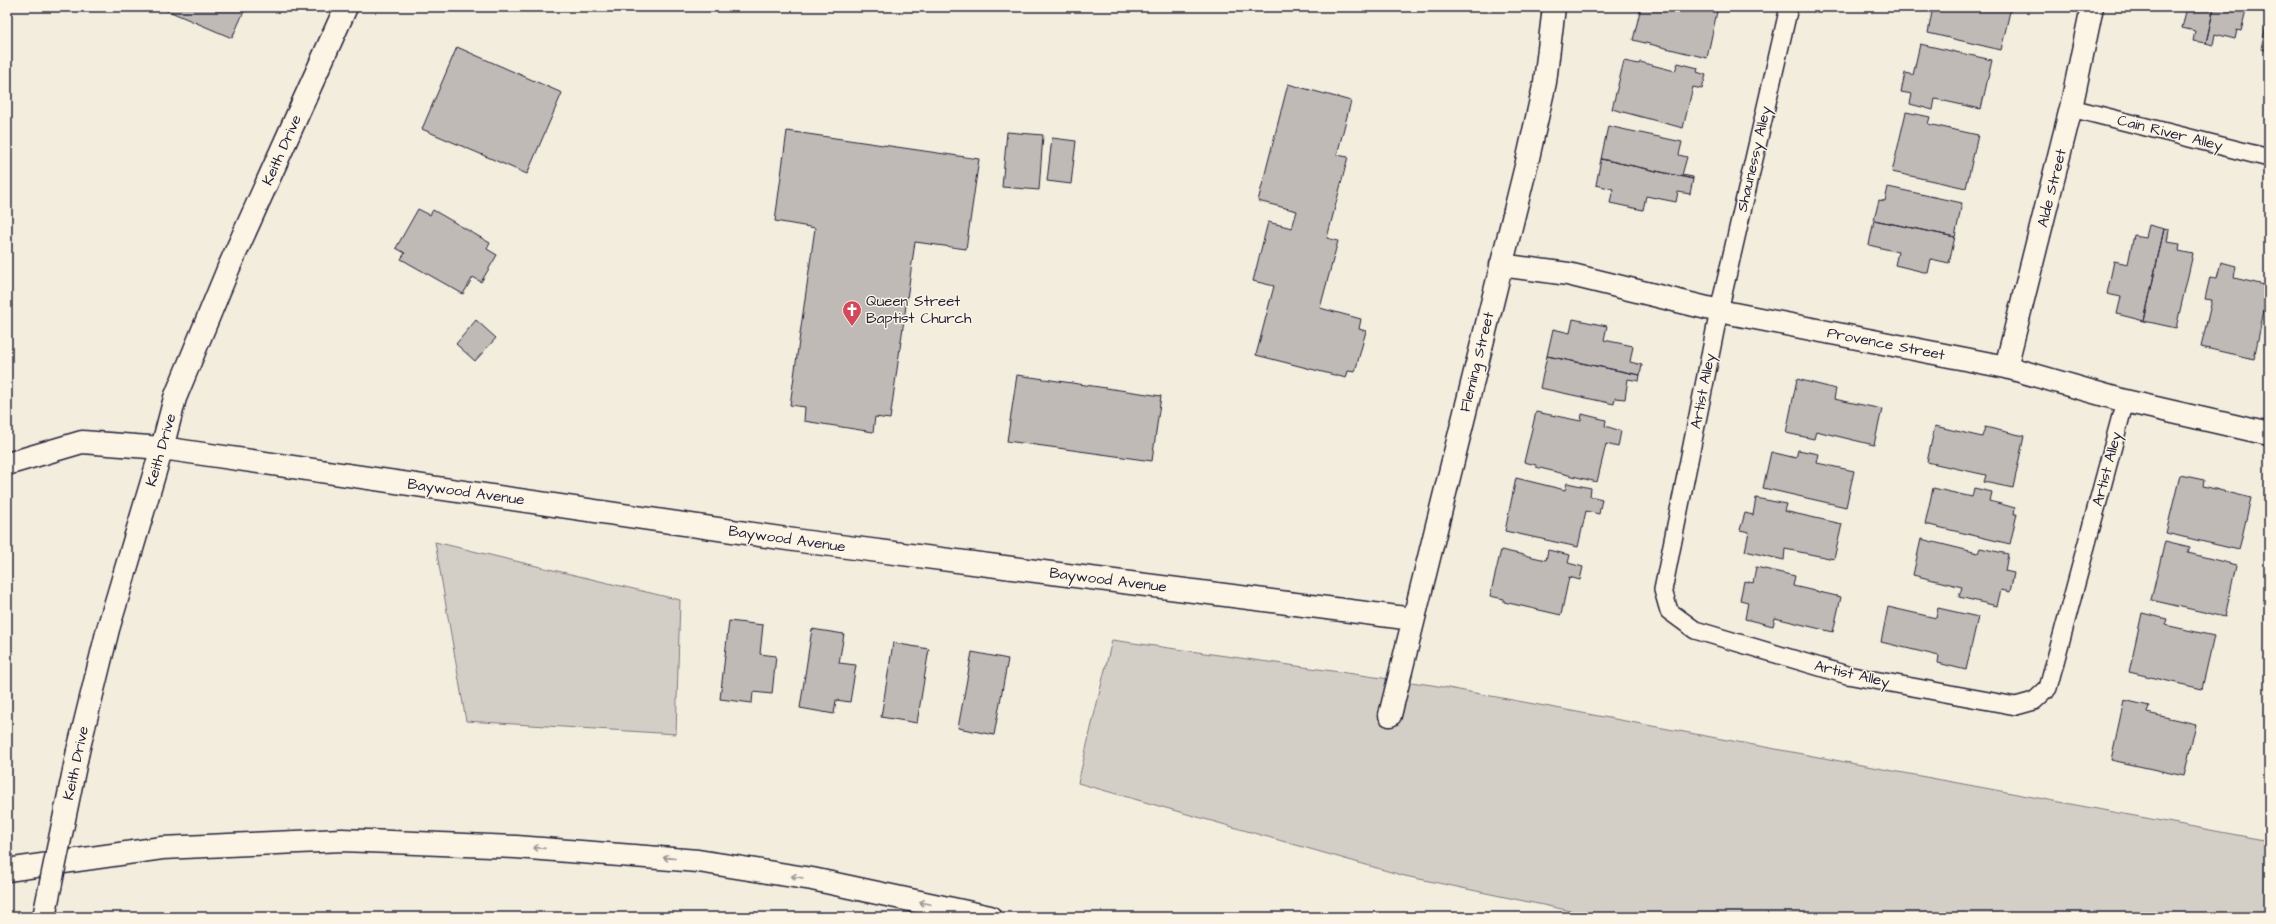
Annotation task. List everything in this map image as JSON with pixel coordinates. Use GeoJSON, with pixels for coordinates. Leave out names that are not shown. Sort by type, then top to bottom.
{"type":"FeatureCollection","features":[{"type":"Feature","properties":{"kind":"main road","name":"Keith Drive"},"geometry":{"type":"LineString","coordinates":[[44,917],[78,752],[108,629],[162,448],[175,398],[229,267],[346,7]]}},
{"type":"Feature","properties":{"kind":"main road","name":"Fleming Street"},"geometry":{"type":"LineString","coordinates":[[1390,715],[1412,619],[1546,82],[1554,7]]}},
{"type":"Feature","properties":{"kind":"main road","name":"Alde Street"},"geometry":{"type":"LineString","coordinates":[[2006,367],[2071,108],[2092,7]]}},
{"type":"Feature","properties":{"kind":"main road","name":"Provence Street"},"geometry":{"type":"LineString","coordinates":[[1501,265],[1568,274],[1719,311],[2006,367],[2125,401],[2269,434]]}},
{"type":"Feature","properties":{"kind":"main road","name":"Baywood Avenue"},"geometry":{"type":"LineString","coordinates":[[7,464],[82,442],[162,448],[808,542],[1412,619]]}},
{"type":"Feature","properties":{"kind":"main road"},"geometry":{"type":"LineString","coordinates":[[7,870],[162,848],[342,840],[516,847],[698,861],[812,879],[990,917]]}},
{"type":"Feature","properties":{"kind":"lane","name":"Shaunessy Alley"},"geometry":{"type":"LineString","coordinates":[[1719,311],[1789,7]]}},
{"type":"Feature","properties":{"kind":"lane","name":"Cain River Alley"},"geometry":{"type":"LineString","coordinates":[[2071,108],[2269,158]]}},
{"type":"Feature","properties":{"kind":"lane","name":"Artist Alley"},"geometry":{"type":"LineString","coordinates":[[1719,311],[1663,590],[1669,611],[1695,630],[1847,675],[2016,706],[2034,701],[2048,688],[2125,401]]}},
{"type":"Feature","properties":{"kind":"shaded area"},"geometry":{"type":"Polygon","coordinates":[[[435,542],[680,600],[676,734],[466,721],[435,542]]]}},
{"type":"Feature","properties":{"kind":"shaded area"},"geometry":{"type":"Polygon","coordinates":[[[1112,640],[1432,685],[2269,841],[2269,917],[1600,917],[1405,876],[1078,783],[1112,640]]]}},
{"type":"Feature","properties":{"kind":"building"},"geometry":{"type":"Polygon","coordinates":[[[159,7],[246,7],[232,38],[159,7]]]}},
{"type":"Feature","properties":{"kind":"building"},"geometry":{"type":"Polygon","coordinates":[[[1641,7],[1718,7],[1707,58],[1633,40],[1641,7]]]}},
{"type":"Feature","properties":{"kind":"building"},"geometry":{"type":"Polygon","coordinates":[[[1933,7],[2011,7],[2001,50],[1928,33],[1933,7]]]}},
{"type":"Feature","properties":{"kind":"building"},"geometry":{"type":"Polygon","coordinates":[[[2187,7],[2214,7],[2206,43],[2193,41],[2195,31],[2182,28],[2187,7]]]}},
{"type":"Feature","properties":{"kind":"building"},"geometry":{"type":"Polygon","coordinates":[[[2214,7],[2247,7],[2241,31],[2237,30],[2235,39],[2215,34],[2213,45],[2206,43],[2214,7]]]}},
{"type":"Feature","properties":{"kind":"building"},"geometry":{"type":"Polygon","coordinates":[[[2266,25],[2269,26],[2269,51],[2261,49],[2266,25]]]}},
{"type":"Feature","properties":{"kind":"building"},"geometry":{"type":"Polygon","coordinates":[[[1920,44],[1992,60],[1981,109],[1935,99],[1933,110],[1910,104],[1912,94],[1901,92],[1905,73],[1913,75],[1920,44]]]}},
{"type":"Feature","properties":{"kind":"building"},"geometry":{"type":"Polygon","coordinates":[[[457,47],[562,93],[527,174],[422,129],[457,47]]]}},
{"type":"Feature","properties":{"kind":"building"},"geometry":{"type":"Polygon","coordinates":[[[1624,61],[1639,64],[1640,62],[1675,71],[1678,63],[1698,68],[1697,72],[1706,75],[1702,89],[1693,87],[1683,128],[1612,109],[1624,61]]]}},
{"type":"Feature","properties":{"kind":"building"},"geometry":{"type":"Polygon","coordinates":[[[1288,84],[1351,101],[1337,155],[1348,157],[1327,238],[1338,241],[1320,308],[1361,319],[1359,329],[1366,331],[1355,372],[1348,371],[1346,378],[1256,355],[1274,286],[1253,281],[1268,222],[1292,228],[1297,211],[1258,201],[1288,84]]]}},
{"type":"Feature","properties":{"kind":"building"},"geometry":{"type":"Polygon","coordinates":[[[1906,112],[1930,117],[1928,124],[1978,135],[1966,188],[1892,172],[1906,112]]]}},
{"type":"Feature","properties":{"kind":"building"},"geometry":{"type":"Polygon","coordinates":[[[1608,126],[1682,142],[1679,155],[1687,157],[1682,175],[1693,177],[1693,179],[1601,159],[1608,126]]]}},
{"type":"Feature","properties":{"kind":"building","name":"Queen Street Baptist Church"},"geometry":{"type":"Polygon","coordinates":[[[787,131],[979,159],[966,249],[915,242],[890,419],[875,417],[873,432],[804,421],[805,407],[790,405],[815,228],[775,221],[787,131]]]}},
{"type":"Feature","properties":{"kind":"building"},"geometry":{"type":"Polygon","coordinates":[[[1007,132],[1043,135],[1039,190],[1002,187],[1007,132]]]}},
{"type":"Feature","properties":{"kind":"building"},"geometry":{"type":"Polygon","coordinates":[[[1052,138],[1076,141],[1071,184],[1047,181],[1052,138]]]}},
{"type":"Feature","properties":{"kind":"building"},"geometry":{"type":"Polygon","coordinates":[[[1601,159],[1693,179],[1690,194],[1678,192],[1676,202],[1646,196],[1643,210],[1610,203],[1613,189],[1596,185],[1601,159]]]}},
{"type":"Feature","properties":{"kind":"building"},"geometry":{"type":"Polygon","coordinates":[[[1888,187],[1962,203],[1955,237],[1874,220],[1879,200],[1885,201],[1888,187]]]}},
{"type":"Feature","properties":{"kind":"building"},"geometry":{"type":"Polygon","coordinates":[[[418,209],[430,215],[433,210],[490,243],[487,249],[497,255],[481,282],[473,277],[463,294],[401,259],[405,253],[396,248],[418,209]]]}},
{"type":"Feature","properties":{"kind":"building"},"geometry":{"type":"Polygon","coordinates":[[[1874,220],[1955,237],[1949,263],[1931,259],[1928,273],[1895,265],[1898,252],[1869,245],[1874,220]]]}},
{"type":"Feature","properties":{"kind":"building"},"geometry":{"type":"Polygon","coordinates":[[[2149,225],[2164,229],[2144,321],[2117,314],[2121,297],[2107,294],[2114,261],[2128,264],[2134,235],[2146,237],[2149,225]]]}},
{"type":"Feature","properties":{"kind":"building"},"geometry":{"type":"Polygon","coordinates":[[[2164,229],[2169,230],[2167,242],[2180,244],[2179,251],[2193,254],[2176,328],[2144,321],[2164,229]]]}},
{"type":"Feature","properties":{"kind":"building"},"geometry":{"type":"Polygon","coordinates":[[[2221,262],[2236,266],[2234,278],[2269,286],[2254,359],[2201,347],[2212,300],[2205,299],[2210,277],[2217,278],[2221,262]]]}},
{"type":"Feature","properties":{"kind":"building"},"geometry":{"type":"Polygon","coordinates":[[[1573,319],[1607,326],[1604,340],[1633,346],[1630,362],[1642,365],[1640,375],[1547,356],[1553,329],[1570,333],[1573,319]]]}},
{"type":"Feature","properties":{"kind":"building"},"geometry":{"type":"Polygon","coordinates":[[[476,320],[496,338],[475,361],[456,344],[476,320]]]}},
{"type":"Feature","properties":{"kind":"building"},"geometry":{"type":"Polygon","coordinates":[[[1547,356],[1640,375],[1639,381],[1628,379],[1625,399],[1615,398],[1614,404],[1540,388],[1547,356]]]}},
{"type":"Feature","properties":{"kind":"building"},"geometry":{"type":"Polygon","coordinates":[[[1017,375],[1161,396],[1152,461],[1007,441],[1017,375]]]}},
{"type":"Feature","properties":{"kind":"building"},"geometry":{"type":"Polygon","coordinates":[[[1797,379],[1836,389],[1834,399],[1882,409],[1874,445],[1816,431],[1814,439],[1786,433],[1797,379]]]}},
{"type":"Feature","properties":{"kind":"building"},"geometry":{"type":"Polygon","coordinates":[[[1536,412],[1581,421],[1582,414],[1606,420],[1605,426],[1621,431],[1618,447],[1606,444],[1597,482],[1536,467],[1536,465],[1524,462],[1536,412]]]}},
{"type":"Feature","properties":{"kind":"building"},"geometry":{"type":"Polygon","coordinates":[[[1935,426],[1982,437],[1985,427],[2024,436],[2013,488],[1984,482],[1986,475],[1927,462],[1935,426]]]}},
{"type":"Feature","properties":{"kind":"building"},"geometry":{"type":"Polygon","coordinates":[[[1798,450],[1819,454],[1817,463],[1854,471],[1846,507],[1763,488],[1771,452],[1796,458],[1798,450]]]}},
{"type":"Feature","properties":{"kind":"building"},"geometry":{"type":"Polygon","coordinates":[[[2180,475],[2204,480],[2203,486],[2251,498],[2239,550],[2166,533],[2180,475]]]}},
{"type":"Feature","properties":{"kind":"building"},"geometry":{"type":"Polygon","coordinates":[[[1516,478],[1565,490],[1567,483],[1591,488],[1590,496],[1602,499],[1599,514],[1586,511],[1578,547],[1505,531],[1516,478]]]}},
{"type":"Feature","properties":{"kind":"building"},"geometry":{"type":"Polygon","coordinates":[[[1933,488],[1972,497],[1974,488],[1992,492],[1990,501],[2015,508],[2014,514],[2017,514],[2010,544],[1925,524],[1933,488]]]}},
{"type":"Feature","properties":{"kind":"building"},"geometry":{"type":"Polygon","coordinates":[[[1756,498],[1786,504],[1784,511],[1842,524],[1834,559],[1785,549],[1784,560],[1745,551],[1749,532],[1740,530],[1745,513],[1753,515],[1756,498]]]}},
{"type":"Feature","properties":{"kind":"building"},"geometry":{"type":"Polygon","coordinates":[[[1921,539],[1978,553],[1980,548],[2008,554],[2005,571],[2014,573],[2010,592],[2001,590],[1997,606],[1959,597],[1962,587],[1913,575],[1921,539]]]}},
{"type":"Feature","properties":{"kind":"building"},"geometry":{"type":"Polygon","coordinates":[[[2165,541],[2190,547],[2188,553],[2236,565],[2225,617],[2151,600],[2165,541]]]}},
{"type":"Feature","properties":{"kind":"building"},"geometry":{"type":"Polygon","coordinates":[[[1501,550],[1546,560],[1548,550],[1570,555],[1568,563],[1583,567],[1580,580],[1569,577],[1561,615],[1504,602],[1504,599],[1490,596],[1501,550]]]}},
{"type":"Feature","properties":{"kind":"building"},"geometry":{"type":"Polygon","coordinates":[[[1756,567],[1795,576],[1793,586],[1841,597],[1833,632],[1775,618],[1773,626],[1745,619],[1748,602],[1740,600],[1744,581],[1753,583],[1756,567]]]}},
{"type":"Feature","properties":{"kind":"building"},"geometry":{"type":"Polygon","coordinates":[[[1888,607],[1936,618],[1938,608],[1978,617],[1966,670],[1938,663],[1939,656],[1881,642],[1888,607]]]}},
{"type":"Feature","properties":{"kind":"building"},"geometry":{"type":"Polygon","coordinates":[[[2142,613],[2167,619],[2165,625],[2214,636],[2202,689],[2129,672],[2142,613]]]}},
{"type":"Feature","properties":{"kind":"building"},"geometry":{"type":"Polygon","coordinates":[[[729,621],[763,625],[760,654],[776,656],[772,694],[753,692],[752,703],[720,699],[729,621]]]}},
{"type":"Feature","properties":{"kind":"building"},"geometry":{"type":"Polygon","coordinates":[[[812,629],[844,634],[839,663],[856,665],[850,702],[836,700],[834,714],[800,708],[812,629]]]}},
{"type":"Feature","properties":{"kind":"building"},"geometry":{"type":"Polygon","coordinates":[[[893,643],[929,649],[917,723],[881,717],[893,643]]]}},
{"type":"Feature","properties":{"kind":"building"},"geometry":{"type":"Polygon","coordinates":[[[972,652],[1008,659],[994,735],[958,728],[972,652]]]}},
{"type":"Feature","properties":{"kind":"building"},"geometry":{"type":"Polygon","coordinates":[[[2124,700],[2149,706],[2147,713],[2196,724],[2184,776],[2111,760],[2124,700]]]}},
{"type":"Feature","properties":{"kind":"building"},"geometry":{"type":"Polygon","coordinates":[[[2269,775],[2269,787],[2266,786],[2269,775]]]}},
{"type":"Feature","properties":{"kind":"place","name":"Queen Street Baptist Church"},"geometry":{"type":"Point","coordinates":[852,327]}}]}
